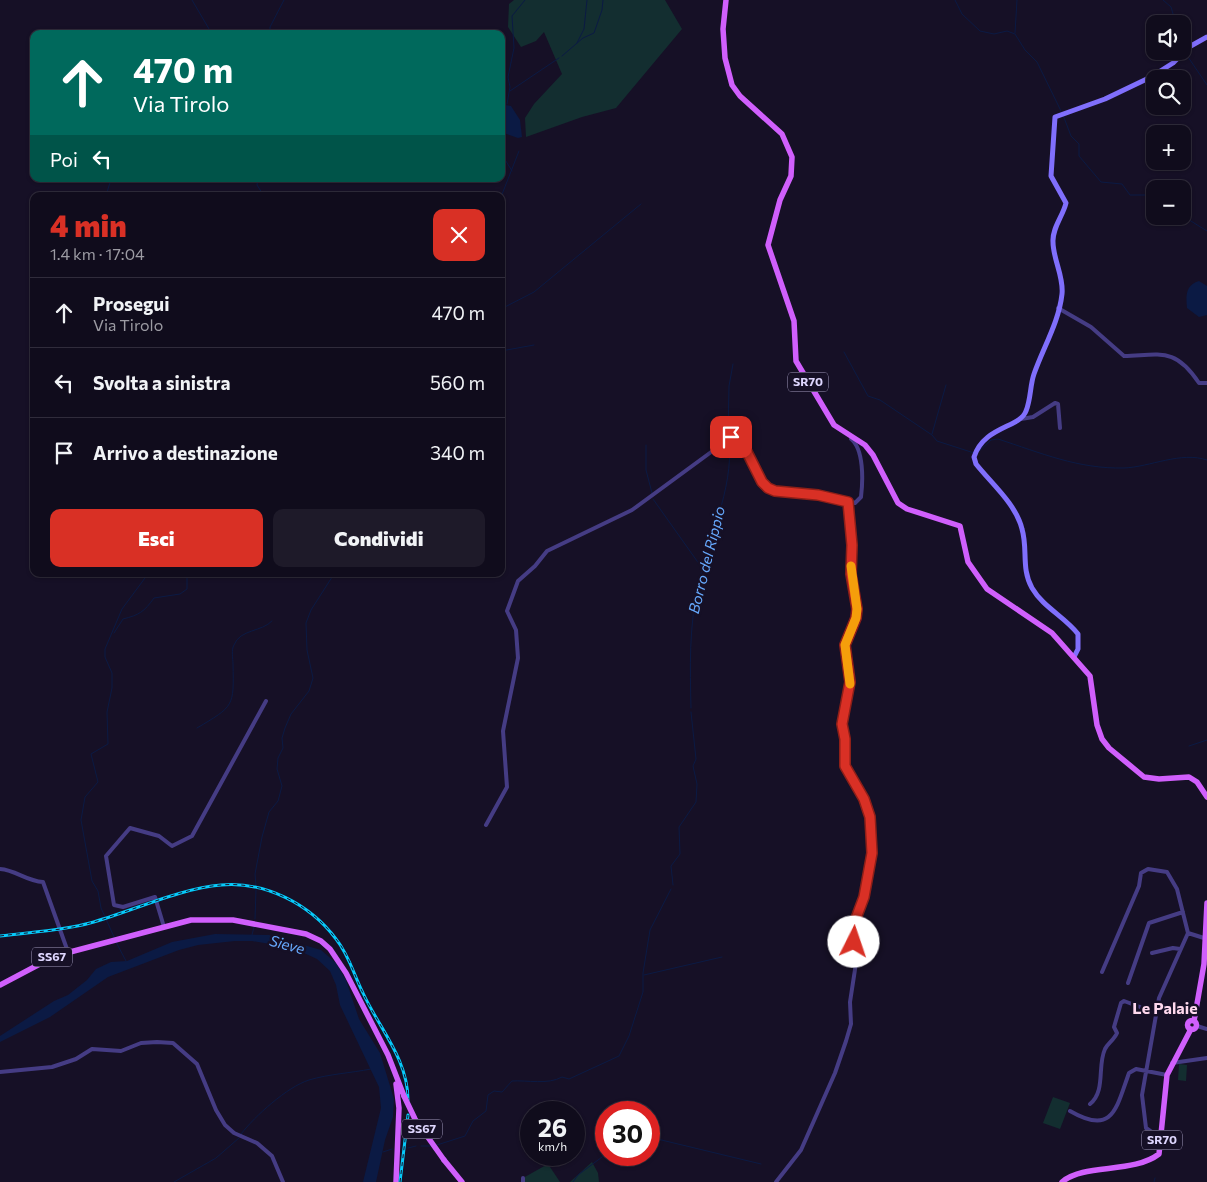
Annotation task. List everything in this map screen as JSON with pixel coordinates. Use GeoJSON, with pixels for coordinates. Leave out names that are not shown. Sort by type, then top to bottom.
{"type":"FeatureCollection","features":[{"type":"Feature","properties":{"kind":"main road","name":"SR70"},"geometry":{"type":"LineString","coordinates":[[726,0],[723,29],[724,58],[732,85],[740,96],[782,134],[792,157],[792,176],[780,200],[768,245],[794,321],[796,361],[834,425],[852,436],[873,455],[898,503],[907,509],[960,526],[968,562],[987,589],[1047,628],[1074,656],[1090,676],[1097,725],[1102,739],[1109,748],[1144,777],[1158,779],[1189,777],[1197,782],[1207,797]]}},
{"type":"Feature","properties":{"kind":"main road"},"geometry":{"type":"LineString","coordinates":[[1074,656],[1078,649],[1078,634],[1043,602],[1032,588],[1025,566],[1022,528],[1008,502],[976,464],[974,457],[979,445],[994,431],[1018,420],[1027,410],[1034,372],[1045,349],[1058,308],[1062,287],[1052,241],[1066,202],[1051,176],[1054,125],[1057,116],[1104,99],[1151,77],[1173,63],[1189,47],[1207,37]]}},
{"type":"Feature","properties":{"kind":"main road","name":"SR70"},"geometry":{"type":"LineString","coordinates":[[1062,1182],[1076,1174],[1115,1169],[1159,1154],[1167,1075],[1194,1025],[1206,964],[1204,938],[1207,903]]}},
{"type":"Feature","properties":{"kind":"main road","name":"SS67"},"geometry":{"type":"LineString","coordinates":[[0,985],[45,960],[68,952],[202,919],[233,920],[306,934],[321,941],[330,949],[346,973],[388,1055],[414,1119],[462,1182]]}},
{"type":"Feature","properties":{"kind":"main road"},"geometry":{"type":"LineString","coordinates":[[388,1055],[399,1108],[396,1182]]}},
{"type":"Feature","properties":{"kind":"street"},"geometry":{"type":"LineString","coordinates":[[1058,308],[1091,327],[1124,356],[1158,353],[1169,356],[1180,361],[1199,383],[1207,383]]}},
{"type":"Feature","properties":{"kind":"street"},"geometry":{"type":"LineString","coordinates":[[1018,420],[1033,417],[1054,403],[1058,404],[1060,411],[1060,428]]}},
{"type":"Feature","properties":{"kind":"street"},"geometry":{"type":"LineString","coordinates":[[486,825],[507,786],[503,731],[518,658],[516,630],[507,611],[518,580],[535,566],[547,551],[632,510],[733,436],[738,437],[745,445],[762,482],[768,488],[775,491],[818,495],[848,502],[859,501],[862,491],[859,458],[852,436]]}},
{"type":"Feature","properties":{"kind":"street"},"geometry":{"type":"LineString","coordinates":[[776,1182],[801,1150],[836,1073],[851,1024],[850,1002],[856,963],[855,921],[864,897],[872,853],[870,817],[858,785],[845,766],[845,744],[842,724],[850,682],[845,645],[856,618],[857,609],[851,574],[852,545],[848,502]]}},
{"type":"Feature","properties":{"kind":"street"},"geometry":{"type":"LineString","coordinates":[[164,927],[155,897],[123,907],[114,905],[106,856],[130,828],[159,836],[172,846],[192,836],[266,701]]}},
{"type":"Feature","properties":{"kind":"street"},"geometry":{"type":"LineString","coordinates":[[0,869],[14,871],[27,880],[43,882],[68,952]]}},
{"type":"Feature","properties":{"kind":"street"},"geometry":{"type":"LineString","coordinates":[[1102,972],[1138,886],[1141,873],[1148,869],[1167,872],[1177,889],[1188,933],[1159,998],[1142,1095],[1146,1128],[1153,1132],[1145,1147]]}},
{"type":"Feature","properties":{"kind":"street"},"geometry":{"type":"LineString","coordinates":[[1128,983],[1149,923],[1183,912]]}},
{"type":"Feature","properties":{"kind":"street"},"geometry":{"type":"LineString","coordinates":[[1188,933],[1204,938]]}},
{"type":"Feature","properties":{"kind":"street"},"geometry":{"type":"LineString","coordinates":[[1152,953],[1173,948],[1180,949]]}},
{"type":"Feature","properties":{"kind":"street"},"geometry":{"type":"LineString","coordinates":[[1090,1104],[1100,1087],[1100,1071],[1106,1048],[1117,1034],[1114,1027],[1121,1003],[1124,1001],[1156,1013]]}},
{"type":"Feature","properties":{"kind":"street"},"geometry":{"type":"LineString","coordinates":[[1194,1025],[1207,1030]]}},
{"type":"Feature","properties":{"kind":"street"},"geometry":{"type":"LineString","coordinates":[[0,1072],[52,1066],[76,1059],[92,1049],[121,1051],[141,1043],[173,1044],[197,1064],[216,1110],[225,1125],[234,1133],[257,1144],[272,1156],[282,1182]]}},
{"type":"Feature","properties":{"kind":"street"},"geometry":{"type":"LineString","coordinates":[[1172,1063],[1207,1058]]}},
{"type":"Feature","properties":{"kind":"street"},"geometry":{"type":"LineString","coordinates":[[1070,1111],[1093,1122],[1103,1120],[1111,1116],[1130,1073],[1136,1069],[1167,1075]]}},
{"type":"Feature","properties":{"kind":"green space"},"geometry":{"type":"Polygon","coordinates":[[[514,0],[665,0],[682,29],[616,108],[582,117],[526,137],[525,118],[534,104],[562,74],[544,32],[536,41],[521,47],[508,27],[509,4],[514,0]]]}},
{"type":"Feature","properties":{"kind":"green space"},"geometry":{"type":"Polygon","coordinates":[[[1179,1064],[1187,1065],[1186,1081],[1178,1080],[1179,1064]]]}},
{"type":"Feature","properties":{"kind":"green space"},"geometry":{"type":"Polygon","coordinates":[[[1053,1097],[1070,1103],[1060,1129],[1043,1123],[1053,1097]]]}},
{"type":"Feature","properties":{"kind":"green space"},"geometry":{"type":"Polygon","coordinates":[[[592,1162],[598,1173],[599,1182],[570,1182],[592,1162]]]}},
{"type":"Feature","properties":{"kind":"green space"},"geometry":{"type":"Polygon","coordinates":[[[544,1166],[549,1166],[560,1182],[523,1182],[523,1178],[544,1166]]]}},
{"type":"Feature","properties":{"kind":"water"},"geometry":{"type":"Polygon","coordinates":[[[505,105],[511,106],[520,120],[522,137],[518,138],[505,133],[505,105]]]}},
{"type":"Feature","properties":{"kind":"water"},"geometry":{"type":"Polygon","coordinates":[[[1199,281],[1207,286],[1207,315],[1199,317],[1187,308],[1186,300],[1187,292],[1191,285],[1199,281]]]}},
{"type":"Feature","properties":{"kind":"water","name":"Sieve"},"geometry":{"type":"Polygon","coordinates":[[[215,934],[269,935],[321,950],[336,963],[346,980],[359,1019],[380,1053],[394,1099],[393,1117],[385,1140],[376,1182],[363,1182],[381,1108],[379,1087],[340,1005],[336,985],[330,971],[317,959],[293,948],[252,941],[235,941],[198,945],[179,950],[108,977],[50,1017],[0,1042],[0,1036],[54,1001],[68,995],[87,980],[96,969],[111,962],[127,961],[172,942],[215,934]]]}},
{"type":"Feature","properties":{"kind":"waterway"},"geometry":{"type":"LineString","coordinates":[[192,0],[210,30]]}},
{"type":"Feature","properties":{"kind":"waterway"},"geometry":{"type":"LineString","coordinates":[[270,30],[284,0]]}},
{"type":"Feature","properties":{"kind":"waterway"},"geometry":{"type":"LineString","coordinates":[[507,104],[510,87],[508,77],[514,48],[512,16],[525,0]]}},
{"type":"Feature","properties":{"kind":"waterway"},"geometry":{"type":"LineString","coordinates":[[577,43],[584,29],[587,0]]}},
{"type":"Feature","properties":{"kind":"waterway"},"geometry":{"type":"LineString","coordinates":[[562,56],[583,38],[594,33],[602,10],[603,0]]}},
{"type":"Feature","properties":{"kind":"waterway"},"geometry":{"type":"LineString","coordinates":[[955,0],[962,14],[980,31],[994,34],[1007,31],[1015,34],[1025,50],[1037,62],[1061,111]]}},
{"type":"Feature","properties":{"kind":"waterway"},"geometry":{"type":"LineString","coordinates":[[1015,33],[1017,0]]}},
{"type":"Feature","properties":{"kind":"waterway"},"geometry":{"type":"LineString","coordinates":[[1163,0],[1171,7],[1173,15]]}},
{"type":"Feature","properties":{"kind":"waterway"},"geometry":{"type":"LineString","coordinates":[[510,91],[559,58]]}},
{"type":"Feature","properties":{"kind":"waterway"},"geometry":{"type":"LineString","coordinates":[[1190,60],[1207,85]]}},
{"type":"Feature","properties":{"kind":"waterway"},"geometry":{"type":"LineString","coordinates":[[1063,115],[1071,136],[1079,144],[1079,156],[1101,182],[1122,184],[1130,195],[1146,195]]}},
{"type":"Feature","properties":{"kind":"waterway"},"geometry":{"type":"LineString","coordinates":[[503,192],[519,151]]}},
{"type":"Feature","properties":{"kind":"waterway"},"geometry":{"type":"LineString","coordinates":[[505,160],[512,171]]}},
{"type":"Feature","properties":{"kind":"waterway"},"geometry":{"type":"LineString","coordinates":[[107,192],[110,182]]}},
{"type":"Feature","properties":{"kind":"waterway"},"geometry":{"type":"LineString","coordinates":[[258,182],[257,185],[261,192]]}},
{"type":"Feature","properties":{"kind":"waterway"},"geometry":{"type":"LineString","coordinates":[[505,307],[534,292],[641,204]]}},
{"type":"Feature","properties":{"kind":"waterway"},"geometry":{"type":"LineString","coordinates":[[1191,221],[1207,231]]}},
{"type":"Feature","properties":{"kind":"waterway"},"geometry":{"type":"LineString","coordinates":[[505,350],[534,345]]}},
{"type":"Feature","properties":{"kind":"waterway"},"geometry":{"type":"LineString","coordinates":[[844,352],[868,396],[880,400],[932,435],[937,441],[974,453]]}},
{"type":"Feature","properties":{"kind":"waterway","name":"Borro del Rippio"},"geometry":{"type":"LineString","coordinates":[[728,437],[729,386],[733,364]]}},
{"type":"Feature","properties":{"kind":"waterway"},"geometry":{"type":"LineString","coordinates":[[932,434],[946,385]]}},
{"type":"Feature","properties":{"kind":"waterway"},"geometry":{"type":"LineString","coordinates":[[977,453],[991,440],[998,439],[1075,463],[1107,468],[1134,467],[1187,457],[1207,460]]}},
{"type":"Feature","properties":{"kind":"waterway","name":"Borro del Rippio"},"geometry":{"type":"LineString","coordinates":[[691,708],[691,647],[695,602],[702,569],[719,515],[728,478],[729,442]]}},
{"type":"Feature","properties":{"kind":"waterway"},"geometry":{"type":"LineString","coordinates":[[646,445],[646,470],[652,493]]}},
{"type":"Feature","properties":{"kind":"waterway"},"geometry":{"type":"LineString","coordinates":[[653,499],[702,568]]}},
{"type":"Feature","properties":{"kind":"waterway"},"geometry":{"type":"LineString","coordinates":[[115,939],[101,908],[98,891],[92,881],[81,820],[85,797],[98,782],[91,754],[108,744],[107,712],[112,688],[112,673],[105,657],[105,649],[122,609],[146,577]]}},
{"type":"Feature","properties":{"kind":"waterway"},"geometry":{"type":"LineString","coordinates":[[114,633],[123,619],[141,612],[154,598],[180,594],[187,589],[187,577]]}},
{"type":"Feature","properties":{"kind":"waterway"},"geometry":{"type":"LineString","coordinates":[[256,886],[255,874],[262,837],[269,812],[278,801],[282,786],[277,769],[278,758],[283,748],[282,738],[291,714],[309,691],[313,678],[307,650],[306,623],[311,610],[332,577]]}},
{"type":"Feature","properties":{"kind":"waterway"},"geometry":{"type":"LineString","coordinates":[[197,728],[218,715],[229,704],[233,689],[233,649],[237,640],[246,633],[268,625],[272,621]]}},
{"type":"Feature","properties":{"kind":"waterway","name":"Borro del Rippio"},"geometry":{"type":"LineString","coordinates":[[673,885],[671,866],[680,854],[679,827],[696,802],[697,784],[693,766],[696,759],[691,712]]}},
{"type":"Feature","properties":{"kind":"waterway"},"geometry":{"type":"LineString","coordinates":[[1189,746],[1207,740]]}},
{"type":"Feature","properties":{"kind":"waterway","name":"Borro del Rippio"},"geometry":{"type":"LineString","coordinates":[[437,1145],[465,1136],[473,1121],[486,1111],[488,1095],[494,1091],[502,1092],[512,1081],[544,1082],[562,1077],[569,1079],[619,1056],[629,1036],[643,992],[643,973],[650,930],[671,889]]}},
{"type":"Feature","properties":{"kind":"waterway"},"geometry":{"type":"LineString","coordinates":[[255,919],[256,890]]}},
{"type":"Feature","properties":{"kind":"waterway"},"geometry":{"type":"LineString","coordinates":[[252,935],[254,927]]}},
{"type":"Feature","properties":{"kind":"waterway"},"geometry":{"type":"LineString","coordinates":[[116,942],[126,961]]}},
{"type":"Feature","properties":{"kind":"waterway"},"geometry":{"type":"LineString","coordinates":[[644,975],[722,957]]}},
{"type":"Feature","properties":{"kind":"waterway"},"geometry":{"type":"LineString","coordinates":[[241,1134],[272,1103],[300,1084],[324,1076],[371,1069]]}},
{"type":"Feature","properties":{"kind":"waterway"},"geometry":{"type":"LineString","coordinates":[[174,1182],[216,1158],[239,1138]]}},
{"type":"Feature","properties":{"kind":"waterway"},"geometry":{"type":"LineString","coordinates":[[660,1140],[761,1164]]}},
{"type":"Feature","properties":{"kind":"waterway","name":"Borro del Rippio"},"geometry":{"type":"LineString","coordinates":[[408,1148],[416,1146]]}},
{"type":"Feature","properties":{"kind":"waterway","name":"Borro del Rippio"},"geometry":{"type":"LineString","coordinates":[[421,1146],[430,1146]]}},
{"type":"Feature","properties":{"kind":"waterway","name":"Borro del Rippio"},"geometry":{"type":"LineString","coordinates":[[383,1152],[392,1149]]}},
{"type":"Feature","properties":{"kind":"waterway"},"geometry":{"type":"LineString","coordinates":[[573,1182],[578,1175],[595,1162]]}},
{"type":"Feature","properties":{"kind":"waterway"},"geometry":{"type":"LineString","coordinates":[[1154,1182],[1155,1178]]}},
{"type":"Feature","properties":{"kind":"railway"},"geometry":{"type":"LineString","coordinates":[[0,936],[79,926],[173,895],[206,887],[221,885],[254,887],[285,897],[313,915],[341,945],[370,1006],[398,1057],[407,1085],[408,1100]]}},
{"type":"Feature","properties":{"kind":"railway"},"geometry":{"type":"LineString","coordinates":[[400,1182],[408,1115]]}},
{"type":"Feature","properties":{"kind":"slow traffic"},"geometry":{"type":"LineString","coordinates":[[850,684],[845,645],[856,618],[857,609],[851,566]]}},
{"type":"Feature","properties":{"kind":"district","name":"Le Palaie"},"geometry":{"type":"Point","coordinates":[1165,1008]}},
{"type":"Feature","properties":{"kind":"route"},"geometry":{"type":"LineString","coordinates":[[731,437],[738,437],[745,445],[756,471],[768,488],[775,491],[818,495],[848,502],[852,527],[851,574],[857,609],[856,618],[845,645],[850,682],[842,724],[845,739],[845,766],[857,783],[870,817],[872,853],[864,897],[855,921],[854,942]]}}]}
